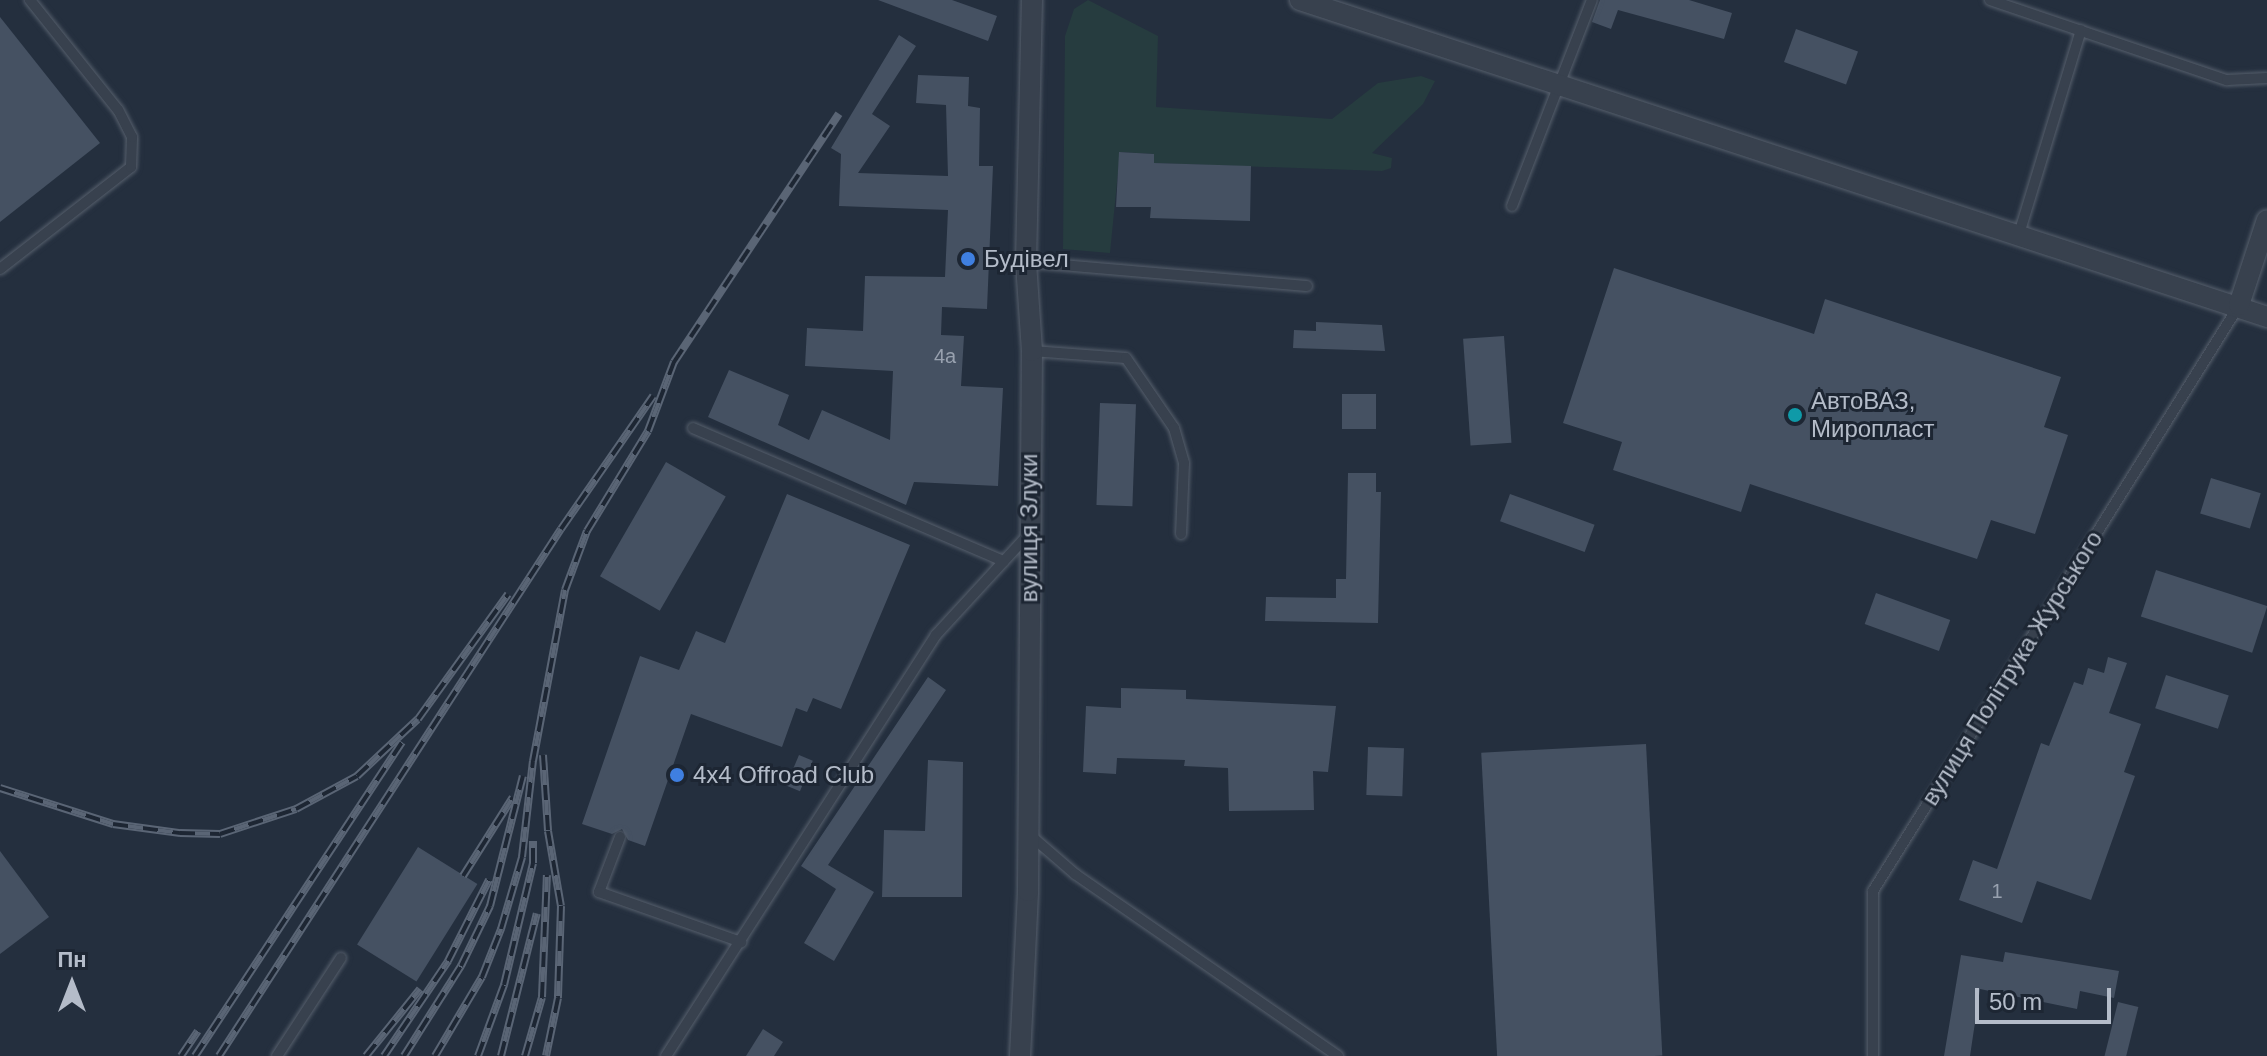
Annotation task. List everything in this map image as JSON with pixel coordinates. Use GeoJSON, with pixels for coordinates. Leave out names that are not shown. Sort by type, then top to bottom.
{"type":"FeatureCollection","features":[{"type":"Feature","properties":{"kind":"street"},"geometry":{"type":"LineString","coordinates":[[1300,0],[2239,305],[2267,317]]}},
{"type":"Feature","properties":{"kind":"street","name":"вулиця Злуки"},"geometry":{"type":"LineString","coordinates":[[1020,1056],[1028,834],[1032,351],[1026,262],[1028,1]]}},
{"type":"Feature","properties":{"kind":"street"},"geometry":{"type":"LineString","coordinates":[[2239,305],[2267,220]]}},
{"type":"Feature","properties":{"kind":"lane"},"geometry":{"type":"LineString","coordinates":[[0,269],[131,167],[132,137],[118,110],[30,0]]}},
{"type":"Feature","properties":{"kind":"lane"},"geometry":{"type":"LineString","coordinates":[[1512,206],[1592,0]]}},
{"type":"Feature","properties":{"kind":"lane"},"geometry":{"type":"LineString","coordinates":[[1990,0],[2227,80],[2267,78]]}},
{"type":"Feature","properties":{"kind":"lane"},"geometry":{"type":"LineString","coordinates":[[2019,234],[2081,30]]}},
{"type":"Feature","properties":{"kind":"lane"},"geometry":{"type":"LineString","coordinates":[[1026,262],[1307,286]]}},
{"type":"Feature","properties":{"kind":"lane","name":"вулиця Політрука Журського"},"geometry":{"type":"LineString","coordinates":[[1873,1056],[1873,891],[2239,305]]}},
{"type":"Feature","properties":{"kind":"lane"},"geometry":{"type":"LineString","coordinates":[[1032,351],[1126,358],[1174,428],[1184,463],[1181,534]]}},
{"type":"Feature","properties":{"kind":"lane"},"geometry":{"type":"LineString","coordinates":[[693,428],[1004,561]]}},
{"type":"Feature","properties":{"kind":"lane"},"geometry":{"type":"LineString","coordinates":[[666,1056],[936,635],[1029,533]]}},
{"type":"Feature","properties":{"kind":"lane"},"geometry":{"type":"LineString","coordinates":[[1028,834],[1075,874],[1338,1056]]}},
{"type":"Feature","properties":{"kind":"lane"},"geometry":{"type":"LineString","coordinates":[[620,837],[599,892],[741,942]]}},
{"type":"Feature","properties":{"kind":"lane"},"geometry":{"type":"LineString","coordinates":[[277,1056],[341,958]]}},
{"type":"Feature","properties":{"kind":"green space"},"geometry":{"type":"Polygon","coordinates":[[[1088,0],[1158,36],[1156,107],[1332,119],[1378,83],[1421,76],[1435,81],[1423,104],[1372,153],[1392,158],[1391,168],[1382,171],[1154,163],[1154,154],[1120,152],[1110,253],[1063,249],[1065,36],[1074,9],[1088,0]]]}},
{"type":"Feature","properties":{"kind":"building"},"geometry":{"type":"Polygon","coordinates":[[[878,0],[952,0],[997,16],[988,41],[878,0]]]}},
{"type":"Feature","properties":{"kind":"building"},"geometry":{"type":"Polygon","coordinates":[[[1600,0],[1689,0],[1732,13],[1724,39],[1618,10],[1611,29],[1592,22],[1600,0]]]}},
{"type":"Feature","properties":{"kind":"building"},"geometry":{"type":"Polygon","coordinates":[[[0,17],[100,143],[0,222],[0,17]]]}},
{"type":"Feature","properties":{"kind":"building"},"geometry":{"type":"Polygon","coordinates":[[[1796,29],[1858,52],[1846,84],[1784,62],[1796,29]]]}},
{"type":"Feature","properties":{"kind":"building"},"geometry":{"type":"Polygon","coordinates":[[[899,35],[916,46],[872,114],[890,126],[858,173],[948,176],[946,105],[916,103],[918,75],[969,77],[968,106],[980,108],[979,166],[993,166],[987,309],[942,307],[941,335],[964,336],[961,386],[1003,388],[998,486],[914,482],[906,505],[708,417],[729,370],[789,395],[778,425],[809,440],[822,410],[890,440],[893,371],[805,366],[807,328],[863,331],[865,276],[945,277],[948,210],[839,206],[841,154],[831,148],[899,35]]]}},
{"type":"Feature","properties":{"kind":"building"},"geometry":{"type":"Polygon","coordinates":[[[1119,152],[1154,154],[1154,163],[1251,166],[1250,221],[1150,218],[1151,207],[1116,207],[1119,152]]]}},
{"type":"Feature","properties":{"kind":"building","name":"АвтоВАЗ, Миропласт"},"geometry":{"type":"Polygon","coordinates":[[[1614,268],[1814,334],[1825,299],[2061,377],[2044,427],[2068,435],[2035,534],[1991,520],[1977,559],[1750,484],[1741,512],[1613,470],[1622,442],[1563,423],[1614,268]]]}},
{"type":"Feature","properties":{"kind":"building"},"geometry":{"type":"Polygon","coordinates":[[[1316,322],[1382,325],[1385,351],[1293,348],[1294,330],[1316,331],[1316,322]]]}},
{"type":"Feature","properties":{"kind":"building"},"geometry":{"type":"Polygon","coordinates":[[[1504,336],[1511,443],[1471,446],[1463,339],[1504,336]]]}},
{"type":"Feature","properties":{"kind":"building"},"geometry":{"type":"Polygon","coordinates":[[[1342,394],[1376,394],[1376,429],[1342,429],[1342,394]]]}},
{"type":"Feature","properties":{"kind":"building"},"geometry":{"type":"Polygon","coordinates":[[[1100,403],[1136,404],[1132,506],[1096,505],[1100,403]]]}},
{"type":"Feature","properties":{"kind":"building"},"geometry":{"type":"Polygon","coordinates":[[[666,462],[726,496],[660,611],[600,576],[666,462]]]}},
{"type":"Feature","properties":{"kind":"building"},"geometry":{"type":"Polygon","coordinates":[[[1348,473],[1376,473],[1376,492],[1381,492],[1378,623],[1265,621],[1266,597],[1336,598],[1336,579],[1346,579],[1348,473]]]}},
{"type":"Feature","properties":{"kind":"building"},"geometry":{"type":"Polygon","coordinates":[[[2211,478],[2261,493],[2250,529],[2200,513],[2211,478]]]}},
{"type":"Feature","properties":{"kind":"building"},"geometry":{"type":"Polygon","coordinates":[[[787,494],[910,545],[841,709],[813,698],[807,712],[796,708],[782,747],[691,714],[645,846],[628,840],[622,829],[612,834],[582,824],[640,656],[679,670],[696,631],[725,643],[787,494]]]}},
{"type":"Feature","properties":{"kind":"building"},"geometry":{"type":"Polygon","coordinates":[[[1510,494],[1595,525],[1585,552],[1500,521],[1510,494]]]}},
{"type":"Feature","properties":{"kind":"building"},"geometry":{"type":"Polygon","coordinates":[[[2156,570],[2267,606],[2252,653],[2141,617],[2156,570]]]}},
{"type":"Feature","properties":{"kind":"building"},"geometry":{"type":"Polygon","coordinates":[[[1876,593],[1950,620],[1939,651],[1865,624],[1876,593]]]}},
{"type":"Feature","properties":{"kind":"building"},"geometry":{"type":"Polygon","coordinates":[[[2108,657],[2127,663],[2109,713],[2141,724],[2124,772],[2135,776],[2091,900],[2037,881],[2022,923],[1959,900],[1973,860],[1997,869],[2041,743],[2049,746],[2074,682],[2083,685],[2088,668],[2104,673],[2108,657]]]}},
{"type":"Feature","properties":{"kind":"building"},"geometry":{"type":"Polygon","coordinates":[[[2166,675],[2229,695],[2218,729],[2155,708],[2166,675]]]}},
{"type":"Feature","properties":{"kind":"building"},"geometry":{"type":"Polygon","coordinates":[[[928,677],[946,690],[828,865],[874,892],[834,961],[804,943],[836,889],[801,866],[928,677]]]}},
{"type":"Feature","properties":{"kind":"building"},"geometry":{"type":"Polygon","coordinates":[[[1121,688],[1186,690],[1186,699],[1336,706],[1328,772],[1313,771],[1314,810],[1229,811],[1228,768],[1184,766],[1185,760],[1117,758],[1116,774],[1083,772],[1086,706],[1121,708],[1121,688]]]}},
{"type":"Feature","properties":{"kind":"building"},"geometry":{"type":"Polygon","coordinates":[[[1646,744],[1662,1056],[1497,1056],[1481,753],[1646,744]]]}},
{"type":"Feature","properties":{"kind":"building"},"geometry":{"type":"Polygon","coordinates":[[[1368,747],[1404,748],[1402,796],[1366,795],[1368,747]]]}},
{"type":"Feature","properties":{"kind":"building"},"geometry":{"type":"Polygon","coordinates":[[[799,755],[813,761],[800,791],[786,785],[799,755]]]}},
{"type":"Feature","properties":{"kind":"building"},"geometry":{"type":"Polygon","coordinates":[[[928,760],[963,762],[962,897],[882,897],[884,830],[925,831],[928,760]]]}},
{"type":"Feature","properties":{"kind":"building"},"geometry":{"type":"Polygon","coordinates":[[[418,847],[477,884],[416,982],[357,945],[418,847]]]}},
{"type":"Feature","properties":{"kind":"building"},"geometry":{"type":"Polygon","coordinates":[[[0,851],[49,917],[0,954],[0,851]]]}},
{"type":"Feature","properties":{"kind":"building"},"geometry":{"type":"Polygon","coordinates":[[[2005,952],[2119,971],[2114,998],[2080,991],[2077,1009],[1980,989],[1970,1056],[1944,1056],[1961,955],[2003,962],[2005,952]]]}},
{"type":"Feature","properties":{"kind":"building"},"geometry":{"type":"Polygon","coordinates":[[[2118,1002],[2138,1007],[2126,1056],[2105,1056],[2118,1002]]]}},
{"type":"Feature","properties":{"kind":"building"},"geometry":{"type":"Polygon","coordinates":[[[763,1029],[783,1042],[774,1056],[746,1056],[763,1029]]]}},
{"type":"Feature","properties":{"kind":"railway"},"geometry":{"type":"LineString","coordinates":[[435,1056],[482,977],[501,929],[522,857],[533,761],[565,590],[587,531],[648,431],[674,362],[839,114]]}},
{"type":"Feature","properties":{"kind":"railway"},"geometry":{"type":"LineString","coordinates":[[219,1056],[561,529],[653,396]]}},
{"type":"Feature","properties":{"kind":"railway"},"geometry":{"type":"LineString","coordinates":[[0,788],[113,824],[180,833],[220,834],[296,809],[357,776],[418,719],[508,594]]}},
{"type":"Feature","properties":{"kind":"railway"},"geometry":{"type":"LineString","coordinates":[[195,1056],[402,742]]}},
{"type":"Feature","properties":{"kind":"railway"},"geometry":{"type":"LineString","coordinates":[[543,755],[548,831],[561,906],[558,998],[546,1056]]}},
{"type":"Feature","properties":{"kind":"railway"},"geometry":{"type":"LineString","coordinates":[[404,1056],[461,966],[490,906],[523,776]]}},
{"type":"Feature","properties":{"kind":"railway"},"geometry":{"type":"LineString","coordinates":[[463,876],[513,797]]}},
{"type":"Feature","properties":{"kind":"railway"},"geometry":{"type":"LineString","coordinates":[[478,1056],[504,985],[533,863],[533,841]]}},
{"type":"Feature","properties":{"kind":"railway"},"geometry":{"type":"LineString","coordinates":[[525,1056],[542,997],[547,875]]}},
{"type":"Feature","properties":{"kind":"railway"},"geometry":{"type":"LineString","coordinates":[[384,1056],[448,961],[489,880]]}},
{"type":"Feature","properties":{"kind":"railway"},"geometry":{"type":"LineString","coordinates":[[501,1056],[537,913]]}},
{"type":"Feature","properties":{"kind":"railway"},"geometry":{"type":"LineString","coordinates":[[366,1056],[420,989]]}},
{"type":"Feature","properties":{"kind":"railway"},"geometry":{"type":"LineString","coordinates":[[181,1056],[198,1031]]}},
{"type":"Feature","properties":{"kind":"place","name":"Будівел"},"geometry":{"type":"Point","coordinates":[968,259]}},
{"type":"Feature","properties":{"kind":"place","name":"АвтоВАЗ, Миропласт"},"geometry":{"type":"Point","coordinates":[1795,415]}},
{"type":"Feature","properties":{"kind":"place","name":"4x4 Offroad Club"},"geometry":{"type":"Point","coordinates":[677,775]}}]}
